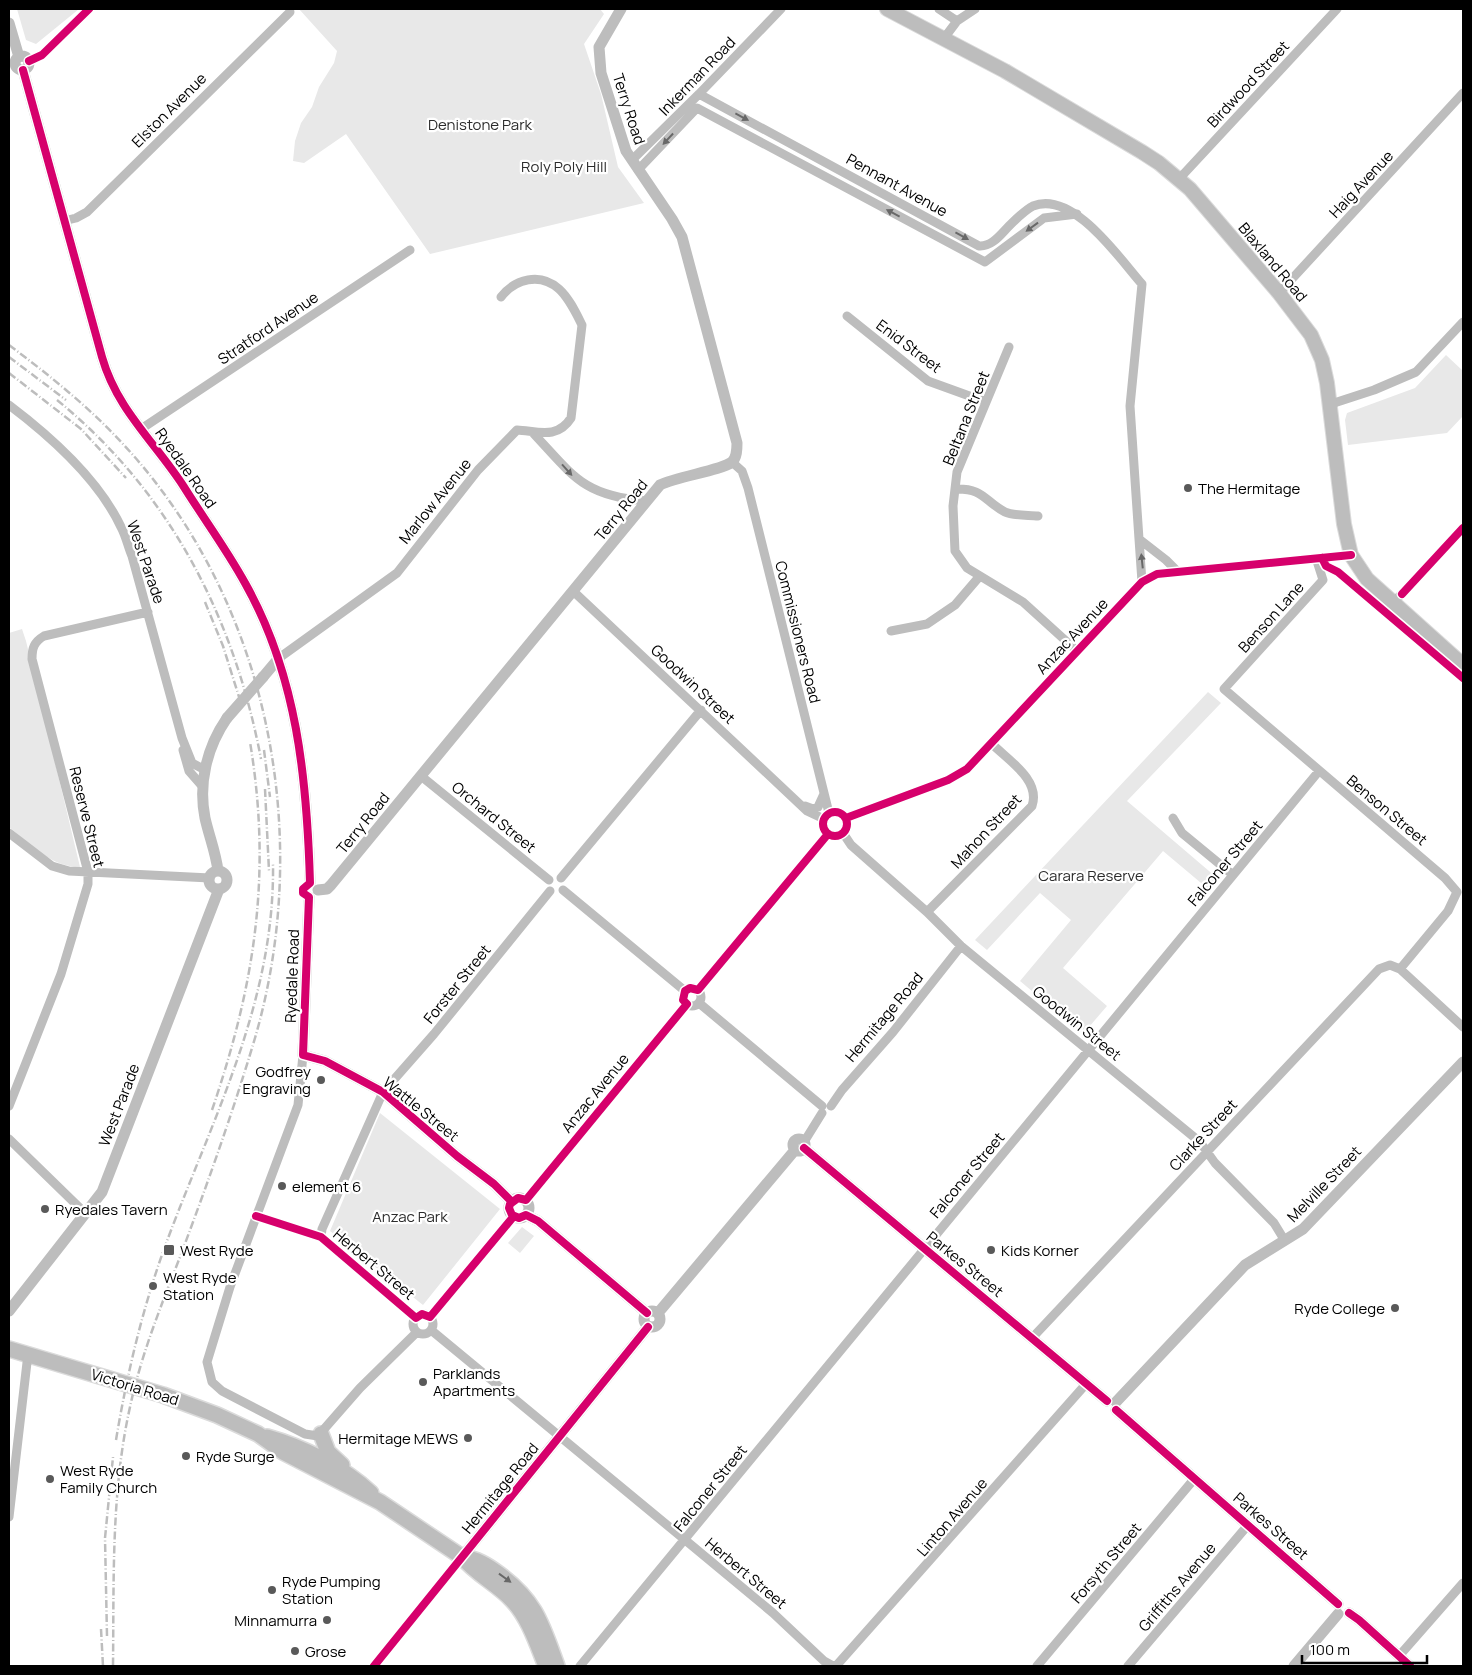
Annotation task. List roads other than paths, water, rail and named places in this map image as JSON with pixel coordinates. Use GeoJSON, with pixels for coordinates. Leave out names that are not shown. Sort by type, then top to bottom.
{"type":"FeatureCollection","features":[{"type":"Feature","properties":{"kind":"highway","name":"Victoria Road"},"geometry":{"type":"LineString","coordinates":[[9,1349],[200,1408],[258,1434],[288,1442],[356,1478],[380,1502]]}},
{"type":"Feature","properties":{"kind":"highway","name":"Victoria Road"},"geometry":{"type":"LineString","coordinates":[[258,1434],[283,1452],[380,1502],[462,1557],[471,1568],[512,1600],[527,1620],[546,1666]]}},
{"type":"Feature","properties":{"kind":"highway"},"geometry":{"type":"LineString","coordinates":[[321,1434],[328,1452],[356,1478]]}},
{"type":"Feature","properties":{"kind":"highway","name":"Victoria Road"},"geometry":{"type":"LineString","coordinates":[[462,1557],[476,1559],[487,1565],[522,1592],[537,1614],[557,1666]]}},
{"type":"Feature","properties":{"kind":"main road","name":"Blaxland Road"},"geometry":{"type":"LineString","coordinates":[[887,9],[945,37],[1142,152],[1179,179],[1279,293],[1317,347],[1322,360],[1331,404],[1344,524],[1351,555],[1367,579],[1463,665]]}},
{"type":"Feature","properties":{"kind":"street"},"geometry":{"type":"LineString","coordinates":[[24,63],[42,55],[89,9]]}},
{"type":"Feature","properties":{"kind":"street","name":"Terry Road"},"geometry":{"type":"LineString","coordinates":[[312,890],[327,889],[331,885],[660,486],[671,479],[732,462],[736,456],[737,443],[682,237],[635,165],[619,135],[598,57],[601,42],[621,9]]}},
{"type":"Feature","properties":{"kind":"street","name":"Inkerman Road"},"geometry":{"type":"LineString","coordinates":[[635,165],[699,94],[781,9]]}},
{"type":"Feature","properties":{"kind":"street"},"geometry":{"type":"LineString","coordinates":[[939,9],[957,20]]}},
{"type":"Feature","properties":{"kind":"street"},"geometry":{"type":"LineString","coordinates":[[945,37],[957,20],[975,9]]}},
{"type":"Feature","properties":{"kind":"street","name":"Birdwood Street"},"geometry":{"type":"LineString","coordinates":[[1179,179],[1337,9]]}},
{"type":"Feature","properties":{"kind":"street","name":"Elston Avenue"},"geometry":{"type":"LineString","coordinates":[[64,221],[76,218],[87,212],[290,12]]}},
{"type":"Feature","properties":{"kind":"street","name":"Ryedale Road"},"geometry":{"type":"LineString","coordinates":[[9,23],[24,63],[64,221],[107,376],[123,406],[166,458],[245,583],[279,658],[293,709],[303,770],[312,890],[303,1055],[298,1105],[230,1287],[208,1358],[210,1377],[222,1391],[305,1434],[312,1436],[321,1434]]}},
{"type":"Feature","properties":{"kind":"street","name":"Haig Avenue"},"geometry":{"type":"LineString","coordinates":[[1279,293],[1463,93]]}},
{"type":"Feature","properties":{"kind":"street","name":"Pennant Avenue"},"geometry":{"type":"LineString","coordinates":[[699,94],[979,246],[990,244],[1033,206],[1049,204],[1065,207],[1077,214],[1142,284],[1130,406],[1142,582]]}},
{"type":"Feature","properties":{"kind":"street","name":"Inkerman Road"},"geometry":{"type":"LineString","coordinates":[[635,165],[697,108]]}},
{"type":"Feature","properties":{"kind":"street","name":"Pennant Avenue"},"geometry":{"type":"LineString","coordinates":[[697,108],[985,262],[1044,218],[1077,214]]}},
{"type":"Feature","properties":{"kind":"street","name":"Stratford Avenue"},"geometry":{"type":"LineString","coordinates":[[141,429],[410,250]]}},
{"type":"Feature","properties":{"kind":"street","name":"Marlow Avenue"},"geometry":{"type":"LineString","coordinates":[[204,778],[213,741],[227,718],[279,658],[397,573],[478,470],[505,440],[517,430],[527,430],[534,434],[553,432],[566,426],[571,418],[582,325],[559,289],[544,280],[525,279],[509,287],[501,297]]}},
{"type":"Feature","properties":{"kind":"street","name":"Enid Street"},"geometry":{"type":"LineString","coordinates":[[847,316],[928,381],[986,402]]}},
{"type":"Feature","properties":{"kind":"street"},"geometry":{"type":"LineString","coordinates":[[1331,404],[1374,390],[1416,372],[1463,322]]}},
{"type":"Feature","properties":{"kind":"street","name":"Beltana Street"},"geometry":{"type":"LineString","coordinates":[[1009,348],[957,472],[953,506],[955,551],[967,568],[1023,602],[1077,651]]}},
{"type":"Feature","properties":{"kind":"street","name":"West Parade"},"geometry":{"type":"LineString","coordinates":[[9,405],[34,424],[102,495],[121,527],[148,612],[182,738],[186,764],[204,778]]}},
{"type":"Feature","properties":{"kind":"street"},"geometry":{"type":"LineString","coordinates":[[534,434],[574,477],[600,494],[620,499],[646,501]]}},
{"type":"Feature","properties":{"kind":"street","name":"Commissioners Road"},"geometry":{"type":"LineString","coordinates":[[732,462],[742,471],[748,488],[824,794],[827,816]]}},
{"type":"Feature","properties":{"kind":"street"},"geometry":{"type":"LineString","coordinates":[[955,489],[968,489],[988,498],[1006,512],[1038,516]]}},
{"type":"Feature","properties":{"kind":"street"},"geometry":{"type":"LineString","coordinates":[[1393,603],[1463,528]]}},
{"type":"Feature","properties":{"kind":"street"},"geometry":{"type":"LineString","coordinates":[[1139,539],[1178,572]]}},
{"type":"Feature","properties":{"kind":"street","name":"Anzac Avenue"},"geometry":{"type":"LineString","coordinates":[[846,818],[959,775],[1142,582],[1157,574],[1351,555]]}},
{"type":"Feature","properties":{"kind":"street","name":"Benson Lane"},"geometry":{"type":"LineString","coordinates":[[1224,689],[1323,580],[1316,558]]}},
{"type":"Feature","properties":{"kind":"street"},"geometry":{"type":"LineString","coordinates":[[891,631],[927,624],[955,605],[979,577]]}},
{"type":"Feature","properties":{"kind":"street","name":"Goodwin Street"},"geometry":{"type":"LineString","coordinates":[[573,591],[807,811],[827,816]]}},
{"type":"Feature","properties":{"kind":"street","name":"Reserve Street"},"geometry":{"type":"LineString","coordinates":[[9,1106],[61,974],[87,891],[88,872],[32,659],[32,650],[36,642],[44,636],[148,612]]}},
{"type":"Feature","properties":{"kind":"street"},"geometry":{"type":"LineString","coordinates":[[263,677],[286,684]]}},
{"type":"Feature","properties":{"kind":"street","name":"Benson Street"},"geometry":{"type":"LineString","coordinates":[[1224,689],[1445,878],[1456,892],[1448,912],[1400,969]]}},
{"type":"Feature","properties":{"kind":"street"},"geometry":{"type":"LineString","coordinates":[[561,878],[701,710]]}},
{"type":"Feature","properties":{"kind":"street","name":"West Parade"},"geometry":{"type":"LineString","coordinates":[[182,738],[192,763],[204,778]]}},
{"type":"Feature","properties":{"kind":"street","name":"Mahon Street"},"geometry":{"type":"LineString","coordinates":[[927,912],[1032,806],[1035,796],[1032,783],[991,743]]}},
{"type":"Feature","properties":{"kind":"street","name":"Falconer Street"},"geometry":{"type":"LineString","coordinates":[[580,1666],[686,1540],[1319,771]]}},
{"type":"Feature","properties":{"kind":"street","name":"Orchard Street"},"geometry":{"type":"LineString","coordinates":[[421,776],[549,880]]}},
{"type":"Feature","properties":{"kind":"street"},"geometry":{"type":"LineString","coordinates":[[9,833],[52,866],[69,871],[214,874],[205,816],[204,778]]}},
{"type":"Feature","properties":{"kind":"street","name":"Goodwin Street"},"geometry":{"type":"LineString","coordinates":[[795,798],[813,809],[821,804],[824,794]]}},
{"type":"Feature","properties":{"kind":"street"},"geometry":{"type":"LineString","coordinates":[[838,812],[846,818],[847,826],[843,833],[838,836],[828,834],[823,827],[827,816],[838,812]]}},
{"type":"Feature","properties":{"kind":"street"},"geometry":{"type":"LineString","coordinates":[[1173,818],[1182,833],[1234,875]]}},
{"type":"Feature","properties":{"kind":"street","name":"Goodwin Street"},"geometry":{"type":"LineString","coordinates":[[843,833],[850,845],[927,912],[961,946],[1195,1138],[1215,1163],[1274,1223],[1285,1241]]}},
{"type":"Feature","properties":{"kind":"street"},"geometry":{"type":"LineString","coordinates":[[698,990],[828,834]]}},
{"type":"Feature","properties":{"kind":"street","name":"West Parade"},"geometry":{"type":"LineString","coordinates":[[9,1311],[102,1192],[219,889],[226,885],[227,879],[224,874],[214,874]]}},
{"type":"Feature","properties":{"kind":"street"},"geometry":{"type":"LineString","coordinates":[[555,876],[561,878],[565,884],[563,890],[556,894],[550,892],[549,880],[555,876]]}},
{"type":"Feature","properties":{"kind":"street"},"geometry":{"type":"LineString","coordinates":[[563,890],[685,991]]}},
{"type":"Feature","properties":{"kind":"street","name":"Forster Street"},"geometry":{"type":"LineString","coordinates":[[321,1237],[322,1229],[382,1092],[434,1034],[550,892]]}},
{"type":"Feature","properties":{"kind":"street","name":"Hermitage Road"},"geometry":{"type":"LineString","coordinates":[[374,1666],[648,1327],[656,1327],[659,1324],[660,1317],[652,1313],[801,1147],[825,1108],[961,946]]}},
{"type":"Feature","properties":{"kind":"street","name":"Clarke Street"},"geometry":{"type":"LineString","coordinates":[[1033,1337],[1379,969],[1390,965],[1400,969]]}},
{"type":"Feature","properties":{"kind":"street"},"geometry":{"type":"LineString","coordinates":[[1400,969],[1463,1026]]}},
{"type":"Feature","properties":{"kind":"street"},"geometry":{"type":"LineString","coordinates":[[690,988],[698,990],[701,998],[699,1003],[694,1006],[687,1004],[683,1000],[685,991],[690,988]]}},
{"type":"Feature","properties":{"kind":"street"},"geometry":{"type":"LineString","coordinates":[[699,1003],[825,1108]]}},
{"type":"Feature","properties":{"kind":"street","name":"Anzac Avenue"},"geometry":{"type":"LineString","coordinates":[[526,1200],[687,1004]]}},
{"type":"Feature","properties":{"kind":"street","name":"Wattle Street"},"geometry":{"type":"LineString","coordinates":[[303,1055],[325,1061],[382,1092],[457,1156],[494,1184],[512,1202]]}},
{"type":"Feature","properties":{"kind":"street","name":"Melville Street"},"geometry":{"type":"LineString","coordinates":[[1113,1404],[1245,1265],[1303,1229],[1463,1062]]}},
{"type":"Feature","properties":{"kind":"street"},"geometry":{"type":"LineString","coordinates":[[9,1138],[86,1214]]}},
{"type":"Feature","properties":{"kind":"street","name":"Parkes Street"},"geometry":{"type":"LineString","coordinates":[[801,1147],[1033,1337],[1086,1384],[1113,1404],[1342,1611],[1359,1620],[1410,1666]]}},
{"type":"Feature","properties":{"kind":"street"},"geometry":{"type":"LineString","coordinates":[[518,1198],[526,1200],[529,1206],[526,1215],[519,1218],[514,1216],[509,1208],[512,1202],[518,1198]]}},
{"type":"Feature","properties":{"kind":"street"},"geometry":{"type":"LineString","coordinates":[[526,1215],[538,1221],[652,1313]]}},
{"type":"Feature","properties":{"kind":"street","name":"Herbert Street"},"geometry":{"type":"LineString","coordinates":[[256,1216],[321,1237],[416,1318]]}},
{"type":"Feature","properties":{"kind":"street"},"geometry":{"type":"LineString","coordinates":[[430,1317],[514,1216]]}},
{"type":"Feature","properties":{"kind":"street"},"geometry":{"type":"LineString","coordinates":[[422,1314],[430,1317],[434,1324],[432,1330],[423,1334],[417,1332],[413,1323],[416,1318],[422,1314]]}},
{"type":"Feature","properties":{"kind":"street","name":"Herbert Street"},"geometry":{"type":"LineString","coordinates":[[432,1330],[773,1613],[824,1661],[835,1666]]}},
{"type":"Feature","properties":{"kind":"street"},"geometry":{"type":"LineString","coordinates":[[321,1434],[360,1388],[417,1332]]}},
{"type":"Feature","properties":{"kind":"street"},"geometry":{"type":"LineString","coordinates":[[9,1517],[28,1354]]}},
{"type":"Feature","properties":{"kind":"street","name":"Linton Avenue"},"geometry":{"type":"LineString","coordinates":[[835,1666],[1086,1384]]}},
{"type":"Feature","properties":{"kind":"street"},"geometry":{"type":"LineString","coordinates":[[9,1428],[18,1430]]}},
{"type":"Feature","properties":{"kind":"street","name":"Forsyth Street"},"geometry":{"type":"LineString","coordinates":[[1038,1666],[1195,1478]]}},
{"type":"Feature","properties":{"kind":"street","name":"Griffiths Avenue"},"geometry":{"type":"LineString","coordinates":[[1128,1666],[1248,1525]]}},
{"type":"Feature","properties":{"kind":"street"},"geometry":{"type":"LineString","coordinates":[[1399,1656],[1463,1583]]}},
{"type":"Feature","properties":{"kind":"street"},"geometry":{"type":"LineString","coordinates":[[1294,1666],[1342,1611]]}},
{"type":"Feature","properties":{"kind":"railway"},"geometry":{"type":"LineString","coordinates":[[9,345],[68,392],[123,444],[173,506],[214,574],[244,647],[266,724],[278,802],[280,882],[272,961],[255,1038],[210,1176],[146,1350],[130,1407],[119,1471],[115,1536],[113,1666]]}},
{"type":"Feature","properties":{"kind":"railway"},"geometry":{"type":"LineString","coordinates":[[9,357],[66,400]]}},
{"type":"Feature","properties":{"kind":"railway"},"geometry":{"type":"LineString","coordinates":[[9,373],[81,429],[126,478]]}},
{"type":"Feature","properties":{"kind":"railway"},"geometry":{"type":"LineString","coordinates":[[57,400],[97,436],[133,475],[164,517],[191,561],[214,607],[234,656],[249,707],[261,759]]}},
{"type":"Feature","properties":{"kind":"railway"},"geometry":{"type":"LineString","coordinates":[[205,602],[223,646],[240,700]]}},
{"type":"Feature","properties":{"kind":"railway"},"geometry":{"type":"LineString","coordinates":[[212,1110],[239,1018],[249,973],[255,928],[259,883],[259,837],[250,742]]}},
{"type":"Feature","properties":{"kind":"railway"},"geometry":{"type":"LineString","coordinates":[[264,750],[270,797]]}},
{"type":"Feature","properties":{"kind":"railway"},"geometry":{"type":"LineString","coordinates":[[265,789],[269,871]]}},
{"type":"Feature","properties":{"kind":"railway"},"geometry":{"type":"LineString","coordinates":[[116,1440],[136,1343],[156,1272],[182,1201],[220,1108],[252,1013],[263,965],[271,915],[273,864]]}},
{"type":"Feature","properties":{"kind":"railway"},"geometry":{"type":"LineString","coordinates":[[107,1636],[105,1538],[113,1457]]}},
{"type":"Feature","properties":{"kind":"railway"},"geometry":{"type":"LineString","coordinates":[[101,1629],[103,1666]]}},
{"type":"Feature","properties":{"kind":"place","name":"The Hermitage"},"geometry":{"type":"Point","coordinates":[1188,488]}},
{"type":"Feature","properties":{"kind":"place","name":"Godfrey Engraving"},"geometry":{"type":"Point","coordinates":[321,1080]}},
{"type":"Feature","properties":{"kind":"place","name":"element 6"},"geometry":{"type":"Point","coordinates":[282,1186]}},
{"type":"Feature","properties":{"kind":"place","name":"Ryedales Tavern"},"geometry":{"type":"Point","coordinates":[45,1209]}},
{"type":"Feature","properties":{"kind":"place","name":"West Ryde"},"geometry":{"type":"Point","coordinates":[169,1250]}},
{"type":"Feature","properties":{"kind":"place","name":"Kids Korner"},"geometry":{"type":"Point","coordinates":[991,1250]}},
{"type":"Feature","properties":{"kind":"place","name":"West Ryde Station"},"geometry":{"type":"Point","coordinates":[153,1286]}},
{"type":"Feature","properties":{"kind":"place","name":"Ryde College"},"geometry":{"type":"Point","coordinates":[1395,1308]}},
{"type":"Feature","properties":{"kind":"place","name":"Parklands Apartments"},"geometry":{"type":"Point","coordinates":[423,1382]}},
{"type":"Feature","properties":{"kind":"place","name":"Hermitage MEWS"},"geometry":{"type":"Point","coordinates":[468,1438]}},
{"type":"Feature","properties":{"kind":"place","name":"Ryde Surge"},"geometry":{"type":"Point","coordinates":[186,1456]}},
{"type":"Feature","properties":{"kind":"place","name":"West Ryde Family Church"},"geometry":{"type":"Point","coordinates":[50,1479]}},
{"type":"Feature","properties":{"kind":"place","name":"Ryde Pumping Station"},"geometry":{"type":"Point","coordinates":[272,1590]}},
{"type":"Feature","properties":{"kind":"place","name":"Minnamurra"},"geometry":{"type":"Point","coordinates":[327,1620]}},
{"type":"Feature","properties":{"kind":"place","name":"Grose"},"geometry":{"type":"Point","coordinates":[295,1651]}},
{"type":"Feature","properties":{"kind":"park label","name":"Denistone Park"},"geometry":{"type":"Point","coordinates":[480,124]}},
{"type":"Feature","properties":{"kind":"park label","name":"Roly Poly Hill"},"geometry":{"type":"Point","coordinates":[564,166]}},
{"type":"Feature","properties":{"kind":"park label","name":"Carara Reserve"},"geometry":{"type":"Point","coordinates":[1091,875]}},
{"type":"Feature","properties":{"kind":"park label","name":"Anzac Park"},"geometry":{"type":"Point","coordinates":[410,1216]}}]}
